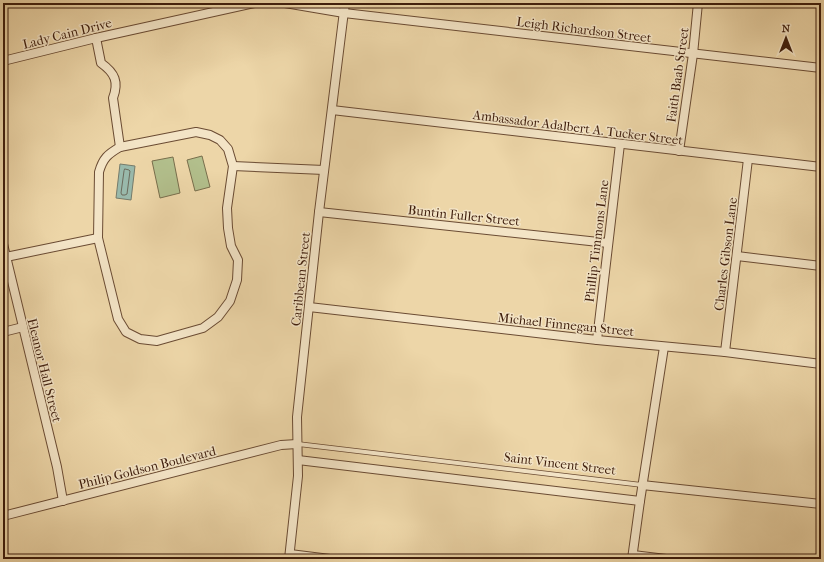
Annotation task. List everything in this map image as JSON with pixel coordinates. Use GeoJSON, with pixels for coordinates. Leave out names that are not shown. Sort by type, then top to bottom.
{"type":"FeatureCollection","features":[{"type":"Feature","properties":{"kind":"street","name":"Lady Cain Drive"},"geometry":{"type":"LineString","coordinates":[[3,62],[96,38],[254,3]]}},
{"type":"Feature","properties":{"kind":"street"},"geometry":{"type":"LineString","coordinates":[[285,3],[344,13]]}},
{"type":"Feature","properties":{"kind":"street","name":"Caribbean Street"},"geometry":{"type":"LineString","coordinates":[[290,557],[298,476],[297,417],[319,212],[345,3]]}},
{"type":"Feature","properties":{"kind":"street","name":"Faith Baab Street"},"geometry":{"type":"LineString","coordinates":[[679,151],[693,54],[698,3]]}},
{"type":"Feature","properties":{"kind":"street","name":"Leigh Richardson Street"},"geometry":{"type":"LineString","coordinates":[[344,13],[821,68]]}},
{"type":"Feature","properties":{"kind":"street"},"geometry":{"type":"LineString","coordinates":[[96,38],[101,63],[109,69],[115,77],[116,91],[113,98],[120,147]]}},
{"type":"Feature","properties":{"kind":"street","name":"Ambassador Adalbert A. Tucker Street"},"geometry":{"type":"LineString","coordinates":[[332,110],[821,167]]}},
{"type":"Feature","properties":{"kind":"street"},"geometry":{"type":"LineString","coordinates":[[196,132],[210,135],[220,140],[228,149],[234,166],[228,208],[231,246],[238,260],[237,280],[230,301],[218,317],[203,328],[157,341],[140,339],[126,332],[118,319],[98,238],[99,172],[102,162],[110,153],[120,147],[196,132]]}},
{"type":"Feature","properties":{"kind":"street","name":"Phillip Timmons Lane"},"geometry":{"type":"LineString","coordinates":[[597,340],[620,144]]}},
{"type":"Feature","properties":{"kind":"street","name":"Charles Gibson Lane"},"geometry":{"type":"LineString","coordinates":[[725,352],[748,159]]}},
{"type":"Feature","properties":{"kind":"street"},"geometry":{"type":"LineString","coordinates":[[234,166],[324,170]]}},
{"type":"Feature","properties":{"kind":"street","name":"Buntin Fuller Street"},"geometry":{"type":"LineString","coordinates":[[319,212],[608,243]]}},
{"type":"Feature","properties":{"kind":"street"},"geometry":{"type":"LineString","coordinates":[[6,257],[98,238]]}},
{"type":"Feature","properties":{"kind":"street","name":"Eleanor Hall Street"},"geometry":{"type":"LineString","coordinates":[[3,244],[57,467],[63,501]]}},
{"type":"Feature","properties":{"kind":"street"},"geometry":{"type":"LineString","coordinates":[[736,256],[821,266]]}},
{"type":"Feature","properties":{"kind":"street","name":"Michael Finnegan Street"},"geometry":{"type":"LineString","coordinates":[[309,307],[597,340],[725,352],[821,364]]}},
{"type":"Feature","properties":{"kind":"street"},"geometry":{"type":"LineString","coordinates":[[3,332],[23,327]]}},
{"type":"Feature","properties":{"kind":"street"},"geometry":{"type":"LineString","coordinates":[[664,347],[642,485],[633,557],[666,559]]}},
{"type":"Feature","properties":{"kind":"street","name":"Philip Goldson Boulevard"},"geometry":{"type":"LineString","coordinates":[[3,516],[281,445],[297,444]]}},
{"type":"Feature","properties":{"kind":"street"},"geometry":{"type":"LineString","coordinates":[[298,460],[640,501]]}},
{"type":"Feature","properties":{"kind":"street","name":"Saint Vincent Street"},"geometry":{"type":"LineString","coordinates":[[642,485],[821,504]]}},
{"type":"Feature","properties":{"kind":"street"},"geometry":{"type":"LineString","coordinates":[[290,557],[330,559]]}},
{"type":"Feature","properties":{"kind":"lane","name":"Saint Vincent Street"},"geometry":{"type":"LineString","coordinates":[[297,444],[642,485]]}},
{"type":"Feature","properties":{"kind":"green space"},"geometry":{"type":"Polygon","coordinates":[[[202,156],[210,187],[195,191],[187,160],[202,156]]]}},
{"type":"Feature","properties":{"kind":"green space"},"geometry":{"type":"Polygon","coordinates":[[[173,157],[180,193],[160,198],[152,161],[173,157]]]}},
{"type":"Feature","properties":{"kind":"water"},"geometry":{"type":"Polygon","coordinates":[[[120,164],[135,166],[131,200],[116,198],[120,164]]]}}]}
